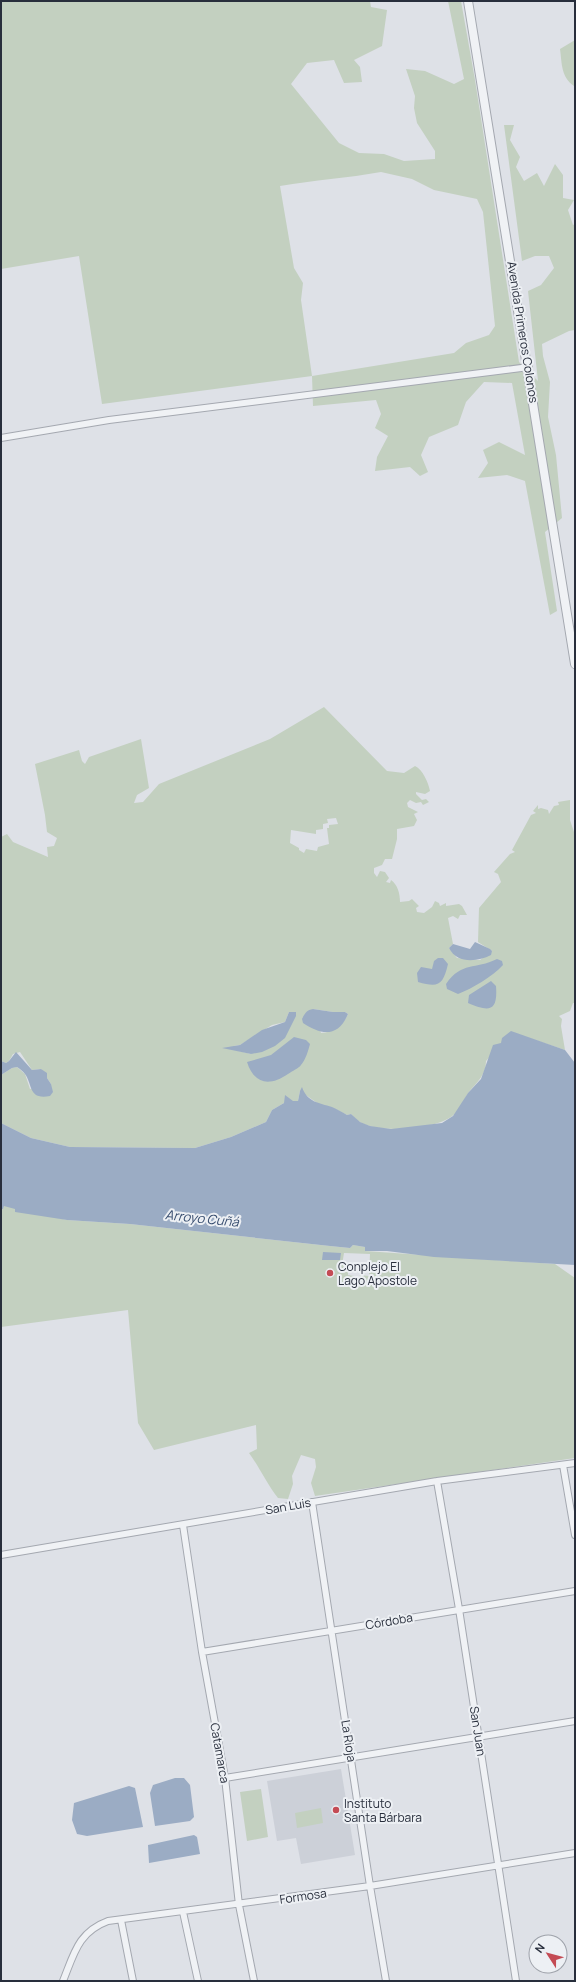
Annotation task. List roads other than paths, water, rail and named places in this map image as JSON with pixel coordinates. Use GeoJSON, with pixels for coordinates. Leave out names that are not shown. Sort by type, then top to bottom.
{"type":"FeatureCollection","features":[{"type":"Feature","properties":{"kind":"street","name":"Avenida Primeros Colonos"},"geometry":{"type":"LineString","coordinates":[[468,1],[575,664]]}},
{"type":"Feature","properties":{"kind":"street"},"geometry":{"type":"LineString","coordinates":[[1,438],[109,420],[528,367]]}},
{"type":"Feature","properties":{"kind":"street","name":"San Luis"},"geometry":{"type":"LineString","coordinates":[[1,1554],[183,1525],[437,1481],[575,1463]]}},
{"type":"Feature","properties":{"kind":"street"},"geometry":{"type":"LineString","coordinates":[[563,1465],[575,1535]]}},
{"type":"Feature","properties":{"kind":"street","name":"San Juan"},"geometry":{"type":"LineString","coordinates":[[437,1481],[459,1609],[516,1981]]}},
{"type":"Feature","properties":{"kind":"street","name":"La Rioja"},"geometry":{"type":"LineString","coordinates":[[312,1502],[370,1886],[386,1981]]}},
{"type":"Feature","properties":{"kind":"street","name":"Catamarca"},"geometry":{"type":"LineString","coordinates":[[183,1525],[202,1652],[225,1778],[239,1905],[254,1981]]}},
{"type":"Feature","properties":{"kind":"street","name":"Córdoba"},"geometry":{"type":"LineString","coordinates":[[202,1652],[575,1590]]}},
{"type":"Feature","properties":{"kind":"street"},"geometry":{"type":"LineString","coordinates":[[225,1778],[351,1756],[575,1721]]}},
{"type":"Feature","properties":{"kind":"street","name":"Formosa"},"geometry":{"type":"LineString","coordinates":[[63,1981],[77,1947],[87,1933],[100,1924],[370,1886],[575,1853]]}},
{"type":"Feature","properties":{"kind":"street"},"geometry":{"type":"LineString","coordinates":[[183,1912],[198,1981]]}},
{"type":"Feature","properties":{"kind":"street"},"geometry":{"type":"LineString","coordinates":[[121,1920],[133,1981]]}},
{"type":"Feature","properties":{"kind":"water"},"geometry":{"type":"Polygon","coordinates":[[[475,942],[490,949],[492,951],[491,955],[474,960],[462,959],[457,957],[449,948],[453,944],[470,949],[475,942]]]}},
{"type":"Feature","properties":{"kind":"water"},"geometry":{"type":"Polygon","coordinates":[[[438,958],[443,958],[448,964],[442,981],[431,985],[418,982],[417,973],[421,967],[432,969],[434,961],[438,958]]]}},
{"type":"Feature","properties":{"kind":"water"},"geometry":{"type":"Polygon","coordinates":[[[497,959],[502,961],[503,965],[482,982],[458,994],[447,989],[446,984],[452,977],[463,969],[497,959]]]}},
{"type":"Feature","properties":{"kind":"water"},"geometry":{"type":"Polygon","coordinates":[[[491,981],[496,986],[496,995],[494,1005],[491,1008],[482,1008],[468,1003],[469,995],[491,981]]]}},
{"type":"Feature","properties":{"kind":"water"},"geometry":{"type":"Polygon","coordinates":[[[313,1009],[345,1012],[348,1014],[344,1022],[334,1031],[323,1032],[303,1023],[302,1019],[305,1013],[313,1009]]]}},
{"type":"Feature","properties":{"kind":"water"},"geometry":{"type":"Polygon","coordinates":[[[289,1012],[296,1012],[296,1016],[285,1038],[275,1046],[262,1052],[251,1054],[222,1048],[240,1045],[262,1030],[285,1022],[289,1012]]]}},
{"type":"Feature","properties":{"kind":"water","name":"Arroyo Cuñá"},"geometry":{"type":"Polygon","coordinates":[[[511,1031],[565,1050],[575,1063],[575,1265],[434,1257],[387,1251],[365,1251],[365,1247],[353,1245],[350,1248],[130,1224],[67,1220],[15,1212],[15,1209],[4,1206],[3,1209],[1,1209],[1,1123],[31,1138],[70,1147],[195,1148],[231,1137],[266,1122],[272,1110],[284,1103],[285,1095],[293,1101],[298,1101],[302,1087],[310,1099],[332,1107],[347,1115],[351,1114],[360,1122],[370,1126],[391,1129],[442,1123],[453,1116],[468,1093],[481,1079],[493,1045],[501,1043],[502,1038],[511,1031]]]}},
{"type":"Feature","properties":{"kind":"water"},"geometry":{"type":"Polygon","coordinates":[[[294,1037],[306,1040],[310,1044],[303,1063],[275,1081],[269,1082],[258,1079],[250,1069],[247,1062],[271,1055],[294,1037]]]}},
{"type":"Feature","properties":{"kind":"water"},"geometry":{"type":"Polygon","coordinates":[[[16,1052],[32,1070],[41,1069],[47,1073],[47,1078],[51,1084],[53,1092],[50,1096],[43,1097],[35,1094],[32,1091],[25,1074],[17,1067],[12,1068],[1,1075],[1,1061],[6,1063],[16,1052]]]}},
{"type":"Feature","properties":{"kind":"water"},"geometry":{"type":"Polygon","coordinates":[[[323,1252],[341,1253],[340,1260],[322,1260],[323,1252]]]}},
{"type":"Feature","properties":{"kind":"water"},"geometry":{"type":"Polygon","coordinates":[[[175,1778],[184,1778],[190,1785],[194,1817],[190,1821],[155,1826],[150,1793],[153,1785],[175,1778]]]}},
{"type":"Feature","properties":{"kind":"water"},"geometry":{"type":"Polygon","coordinates":[[[129,1786],[135,1788],[143,1827],[87,1836],[77,1834],[72,1820],[74,1803],[129,1786]]]}},
{"type":"Feature","properties":{"kind":"water"},"geometry":{"type":"Polygon","coordinates":[[[194,1835],[197,1837],[200,1854],[149,1863],[148,1845],[194,1835]]]}},
{"type":"Feature","properties":{"kind":"place","name":"Conplejo El Lago Apostole"},"geometry":{"type":"Point","coordinates":[330,1273]}},
{"type":"Feature","properties":{"kind":"place","name":"Instituto Santa Bárbara"},"geometry":{"type":"Point","coordinates":[336,1810]}}]}
